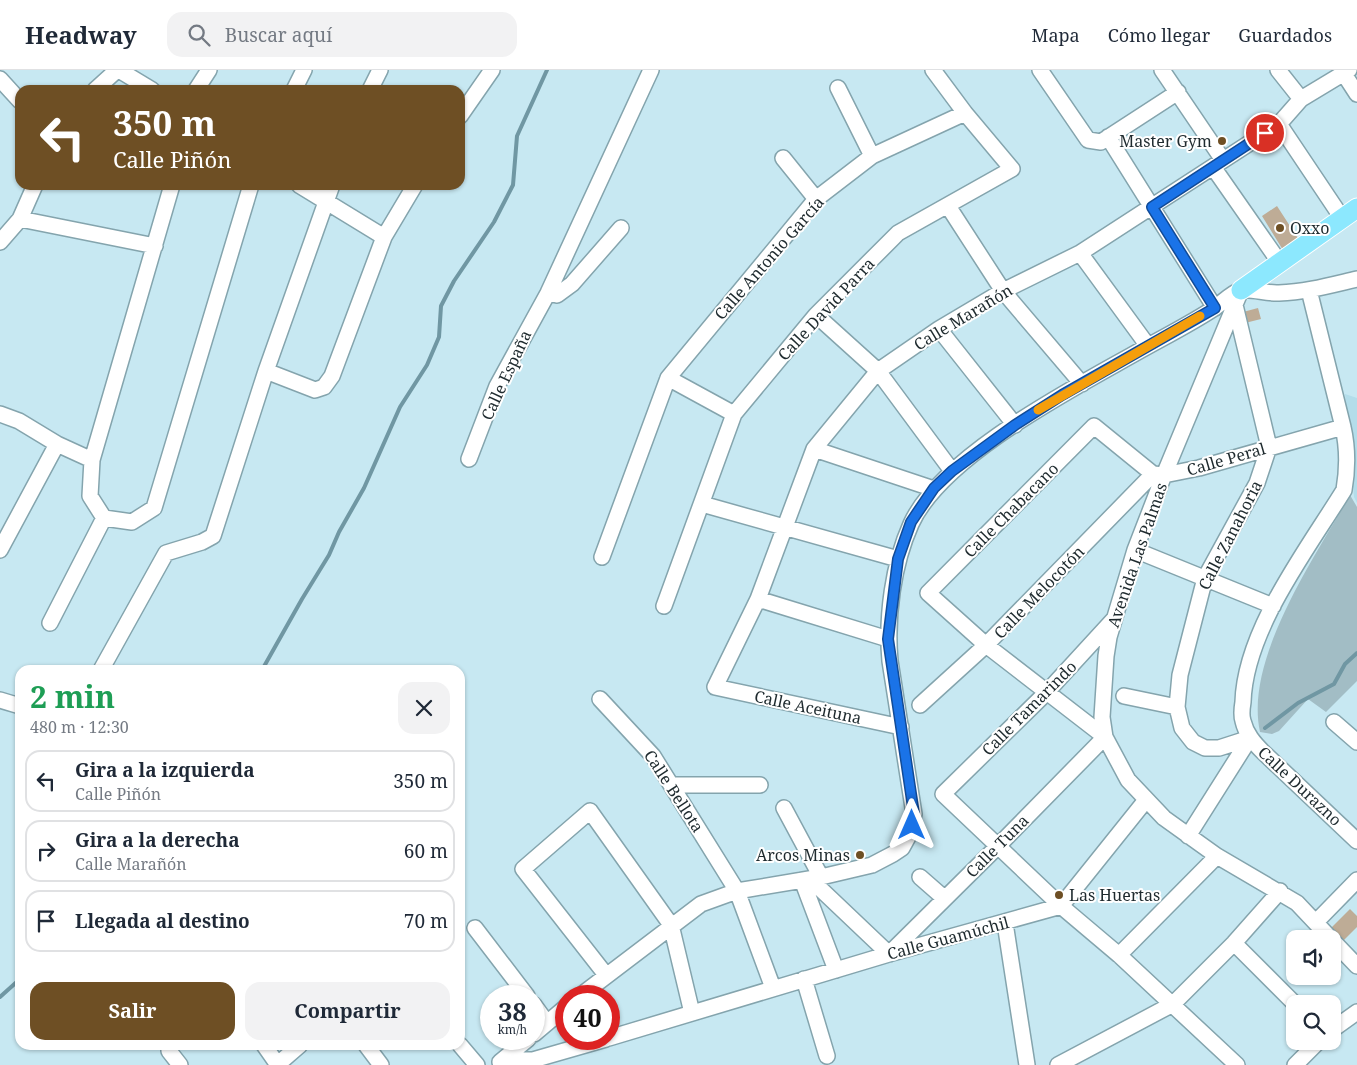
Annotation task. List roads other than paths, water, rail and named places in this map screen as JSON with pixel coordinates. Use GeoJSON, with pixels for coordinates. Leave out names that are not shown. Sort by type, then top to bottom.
{"type":"FeatureCollection","features":[{"type":"Feature","properties":{"kind":"main road"},"geometry":{"type":"LineString","coordinates":[[1238,298],[1280,263],[1350,213]]}},
{"type":"Feature","properties":{"kind":"street"},"geometry":{"type":"LineString","coordinates":[[101,85],[118,70],[144,85]]}},
{"type":"Feature","properties":{"kind":"street"},"geometry":{"type":"LineString","coordinates":[[199,85],[209,70]]}},
{"type":"Feature","properties":{"kind":"street"},"geometry":{"type":"LineString","coordinates":[[296,85],[304,70]]}},
{"type":"Feature","properties":{"kind":"street"},"geometry":{"type":"LineString","coordinates":[[372,85],[380,70]]}},
{"type":"Feature","properties":{"kind":"street"},"geometry":{"type":"LineString","coordinates":[[465,109],[492,70]]}},
{"type":"Feature","properties":{"kind":"street"},"geometry":{"type":"LineString","coordinates":[[934,70],[964,113]]}},
{"type":"Feature","properties":{"kind":"street"},"geometry":{"type":"LineString","coordinates":[[1040,70],[1088,140],[1101,140],[1178,92]]}},
{"type":"Feature","properties":{"kind":"street"},"geometry":{"type":"LineString","coordinates":[[1162,70],[1178,92],[1218,163],[1280,263]]}},
{"type":"Feature","properties":{"kind":"street"},"geometry":{"type":"LineString","coordinates":[[1278,70],[1301,100]]}},
{"type":"Feature","properties":{"kind":"street","name":"Calle España"},"geometry":{"type":"LineString","coordinates":[[469,459],[497,386],[548,293],[651,72]]}},
{"type":"Feature","properties":{"kind":"street"},"geometry":{"type":"LineString","coordinates":[[1346,72],[1357,94]]}},
{"type":"Feature","properties":{"kind":"street","name":"Calle Marañón"},"geometry":{"type":"LineString","coordinates":[[715,686],[758,599],[783,526],[814,449],[878,371],[939,329],[1003,291],[1080,253],[1152,207],[1279,124],[1301,100],[1346,72]]}},
{"type":"Feature","properties":{"kind":"street"},"geometry":{"type":"LineString","coordinates":[[0,79],[15,96]]}},
{"type":"Feature","properties":{"kind":"street"},"geometry":{"type":"LineString","coordinates":[[838,88],[872,156]]}},
{"type":"Feature","properties":{"kind":"street","name":"Calle Antonio García"},"geometry":{"type":"LineString","coordinates":[[602,557],[668,378],[816,199],[872,156],[964,113]]}},
{"type":"Feature","properties":{"kind":"street","name":"Calle David Parra"},"geometry":{"type":"LineString","coordinates":[[664,606],[734,414],[816,316],[898,233],[1012,169],[964,113]]}},
{"type":"Feature","properties":{"kind":"street"},"geometry":{"type":"LineString","coordinates":[[1279,124],[1350,213]]}},
{"type":"Feature","properties":{"kind":"street"},"geometry":{"type":"LineString","coordinates":[[1101,140],[1152,207],[1215,308]]}},
{"type":"Feature","properties":{"kind":"street"},"geometry":{"type":"LineString","coordinates":[[783,158],[816,199]]}},
{"type":"Feature","properties":{"kind":"street"},"geometry":{"type":"LineString","coordinates":[[0,242],[20,219],[33,190]]}},
{"type":"Feature","properties":{"kind":"street"},"geometry":{"type":"LineString","coordinates":[[171,190],[92,460],[90,496],[104,518],[132,522],[154,508],[249,190]]}},
{"type":"Feature","properties":{"kind":"street"},"geometry":{"type":"LineString","coordinates":[[306,190],[384,237]]}},
{"type":"Feature","properties":{"kind":"street"},"geometry":{"type":"LineString","coordinates":[[104,665],[166,553],[202,542],[213,536],[266,371],[330,190]]}},
{"type":"Feature","properties":{"kind":"street"},"geometry":{"type":"LineString","coordinates":[[266,371],[315,390],[324,387],[332,376],[384,237],[412,190]]}},
{"type":"Feature","properties":{"kind":"street"},"geometry":{"type":"LineString","coordinates":[[948,206],[1003,291],[1082,384]]}},
{"type":"Feature","properties":{"kind":"street"},"geometry":{"type":"LineString","coordinates":[[20,219],[155,246]]}},
{"type":"Feature","properties":{"kind":"street"},"geometry":{"type":"LineString","coordinates":[[548,293],[557,295],[572,284],[621,228]]}},
{"type":"Feature","properties":{"kind":"street"},"geometry":{"type":"LineString","coordinates":[[1080,253],[1148,346]]}},
{"type":"Feature","properties":{"kind":"street"},"geometry":{"type":"LineString","coordinates":[[594,985],[701,904],[737,891],[811,879],[872,865],[884,860],[902,848],[908,837],[914,814],[888,639],[898,559],[911,522],[934,488],[952,471],[1015,425],[1082,384],[1215,308],[1238,298],[1309,290],[1357,279]]}},
{"type":"Feature","properties":{"kind":"street"},"geometry":{"type":"LineString","coordinates":[[1188,836],[1250,738],[1242,719],[1243,691],[1257,642],[1273,606],[1344,490],[1348,456],[1344,427],[1309,290]]}},
{"type":"Feature","properties":{"kind":"street"},"geometry":{"type":"LineString","coordinates":[[1238,298],[1269,447]]}},
{"type":"Feature","properties":{"kind":"street","name":"Avenida Las Palmas"},"geometry":{"type":"LineString","coordinates":[[1238,298],[1158,474],[1113,619],[1106,656],[1102,696],[1105,736],[1128,780],[1164,818],[1217,856],[1280,891],[1297,903],[1324,930]]}},
{"type":"Feature","properties":{"kind":"street"},"geometry":{"type":"LineString","coordinates":[[816,316],[878,371],[952,471]]}},
{"type":"Feature","properties":{"kind":"street"},"geometry":{"type":"LineString","coordinates":[[939,329],[1015,425]]}},
{"type":"Feature","properties":{"kind":"street"},"geometry":{"type":"LineString","coordinates":[[668,378],[734,414]]}},
{"type":"Feature","properties":{"kind":"street"},"geometry":{"type":"LineString","coordinates":[[0,414],[19,421],[57,444],[92,460]]}},
{"type":"Feature","properties":{"kind":"street","name":"Calle Chabacano"},"geometry":{"type":"LineString","coordinates":[[986,645],[928,593],[1094,426],[1158,474]]}},
{"type":"Feature","properties":{"kind":"street","name":"Calle Peral"},"geometry":{"type":"LineString","coordinates":[[1158,474],[1199,468],[1344,427]]}},
{"type":"Feature","properties":{"kind":"street"},"geometry":{"type":"LineString","coordinates":[[0,550],[57,444]]}},
{"type":"Feature","properties":{"kind":"street","name":"Calle Zanahoria"},"geometry":{"type":"LineString","coordinates":[[1177,707],[1180,675],[1205,578],[1257,484],[1269,447]]}},
{"type":"Feature","properties":{"kind":"street"},"geometry":{"type":"LineString","coordinates":[[814,449],[934,488]]}},
{"type":"Feature","properties":{"kind":"street","name":"Calle Melocotón"},"geometry":{"type":"LineString","coordinates":[[920,705],[986,645],[1158,474]]}},
{"type":"Feature","properties":{"kind":"street"},"geometry":{"type":"LineString","coordinates":[[702,504],[898,559]]}},
{"type":"Feature","properties":{"kind":"street"},"geometry":{"type":"LineString","coordinates":[[50,623],[104,518]]}},
{"type":"Feature","properties":{"kind":"street"},"geometry":{"type":"LineString","coordinates":[[1135,550],[1273,606]]}},
{"type":"Feature","properties":{"kind":"street"},"geometry":{"type":"LineString","coordinates":[[758,599],[888,639]]}},
{"type":"Feature","properties":{"kind":"street","name":"Calle Tamarindo"},"geometry":{"type":"LineString","coordinates":[[997,848],[943,794],[1046,693],[1113,619]]}},
{"type":"Feature","properties":{"kind":"street"},"geometry":{"type":"LineString","coordinates":[[986,645],[1046,693],[1105,736]]}},
{"type":"Feature","properties":{"kind":"street","name":"Calle Aceituna"},"geometry":{"type":"LineString","coordinates":[[715,686],[901,727]]}},
{"type":"Feature","properties":{"kind":"street"},"geometry":{"type":"LineString","coordinates":[[1124,696],[1177,707]]}},
{"type":"Feature","properties":{"kind":"street","name":"Calle Bellota"},"geometry":{"type":"LineString","coordinates":[[600,699],[653,756],[737,891],[773,988]]}},
{"type":"Feature","properties":{"kind":"street"},"geometry":{"type":"LineString","coordinates":[[0,700],[15,704]]}},
{"type":"Feature","properties":{"kind":"street","name":"Calle Durazno"},"geometry":{"type":"LineString","coordinates":[[1177,707],[1182,728],[1193,742],[1204,748],[1219,748],[1250,738],[1357,840]]}},
{"type":"Feature","properties":{"kind":"street"},"geometry":{"type":"LineString","coordinates":[[1334,722],[1357,742]]}},
{"type":"Feature","properties":{"kind":"street","name":"Calle Tuna"},"geometry":{"type":"LineString","coordinates":[[889,954],[997,848],[1105,736]]}},
{"type":"Feature","properties":{"kind":"street"},"geometry":{"type":"LineString","coordinates":[[671,785],[760,785]]}},
{"type":"Feature","properties":{"kind":"street"},"geometry":{"type":"LineString","coordinates":[[1061,906],[1146,800]]}},
{"type":"Feature","properties":{"kind":"street"},"geometry":{"type":"LineString","coordinates":[[784,808],[811,879],[836,970]]}},
{"type":"Feature","properties":{"kind":"street"},"geometry":{"type":"LineString","coordinates":[[606,975],[523,868],[590,811],[671,925],[692,1013]]}},
{"type":"Feature","properties":{"kind":"street"},"geometry":{"type":"LineString","coordinates":[[997,848],[1173,1004],[1232,1064]]}},
{"type":"Feature","properties":{"kind":"street"},"geometry":{"type":"LineString","coordinates":[[1119,955],[1217,856]]}},
{"type":"Feature","properties":{"kind":"street"},"geometry":{"type":"LineString","coordinates":[[920,877],[944,898]]}},
{"type":"Feature","properties":{"kind":"street"},"geometry":{"type":"LineString","coordinates":[[811,879],[889,954]]}},
{"type":"Feature","properties":{"kind":"street"},"geometry":{"type":"LineString","coordinates":[[1316,922],[1357,880]]}},
{"type":"Feature","properties":{"kind":"street"},"geometry":{"type":"LineString","coordinates":[[1058,1065],[1173,1004],[1234,943],[1280,891]]}},
{"type":"Feature","properties":{"kind":"street","name":"Calle Guamúchil"},"geometry":{"type":"LineString","coordinates":[[620,1034],[889,954],[1005,924],[1061,906]]}},
{"type":"Feature","properties":{"kind":"street"},"geometry":{"type":"LineString","coordinates":[[1005,924],[1027,1065]]}},
{"type":"Feature","properties":{"kind":"street"},"geometry":{"type":"LineString","coordinates":[[475,928],[519,985]]}},
{"type":"Feature","properties":{"kind":"street"},"geometry":{"type":"LineString","coordinates":[[1234,943],[1286,995]]}},
{"type":"Feature","properties":{"kind":"street","name":"Avenida Las Palmas"},"geometry":{"type":"LineString","coordinates":[[1341,949],[1357,966]]}},
{"type":"Feature","properties":{"kind":"street"},"geometry":{"type":"LineString","coordinates":[[804,979],[828,1056]]}},
{"type":"Feature","properties":{"kind":"street"},"geometry":{"type":"LineString","coordinates":[[1341,1024],[1357,1012]]}},
{"type":"Feature","properties":{"kind":"street"},"geometry":{"type":"LineString","coordinates":[[545,1020],[547,1023],[555,1016]]}},
{"type":"Feature","properties":{"kind":"street"},"geometry":{"type":"LineString","coordinates":[[268,1050],[278,1065],[294,1050]]}},
{"type":"Feature","properties":{"kind":"street"},"geometry":{"type":"LineString","coordinates":[[370,1050],[381,1065]]}},
{"type":"Feature","properties":{"kind":"street"},"geometry":{"type":"LineString","coordinates":[[464,1050],[476,1065]]}},
{"type":"Feature","properties":{"kind":"street"},"geometry":{"type":"LineString","coordinates":[[504,1063],[517,1050]]}},
{"type":"Feature","properties":{"kind":"street","name":"Calle Guamúchil"},"geometry":{"type":"LineString","coordinates":[[504,1063],[533,1060],[567,1050]]}},
{"type":"Feature","properties":{"kind":"street"},"geometry":{"type":"LineString","coordinates":[[1295,1065],[1310,1050]]}},
{"type":"Feature","properties":{"kind":"street"},"geometry":{"type":"LineString","coordinates":[[169,1052],[180,1065]]}},
{"type":"Feature","properties":{"kind":"waterway"},"geometry":{"type":"LineString","coordinates":[[265,665],[329,555],[339,532],[364,488],[400,407],[427,365],[439,337],[441,306],[454,281],[494,222],[513,185],[517,136],[547,70]]}},
{"type":"Feature","properties":{"kind":"waterway","name":"Las Huertas"},"geometry":{"type":"LineString","coordinates":[[1265,728],[1298,703],[1334,684],[1345,664],[1357,653]]}},
{"type":"Feature","properties":{"kind":"waterway"},"geometry":{"type":"LineString","coordinates":[[0,997],[15,984]]}},
{"type":"Feature","properties":{"kind":"place","name":"Master Gym"},"geometry":{"type":"Point","coordinates":[1222,141]}},
{"type":"Feature","properties":{"kind":"place","name":"Oxxo"},"geometry":{"type":"Point","coordinates":[1280,228]}},
{"type":"Feature","properties":{"kind":"place","name":"Arcos Minas"},"geometry":{"type":"Point","coordinates":[860,855]}},
{"type":"Feature","properties":{"kind":"place","name":"Las Huertas"},"geometry":{"type":"Point","coordinates":[1059,895]}}]}
